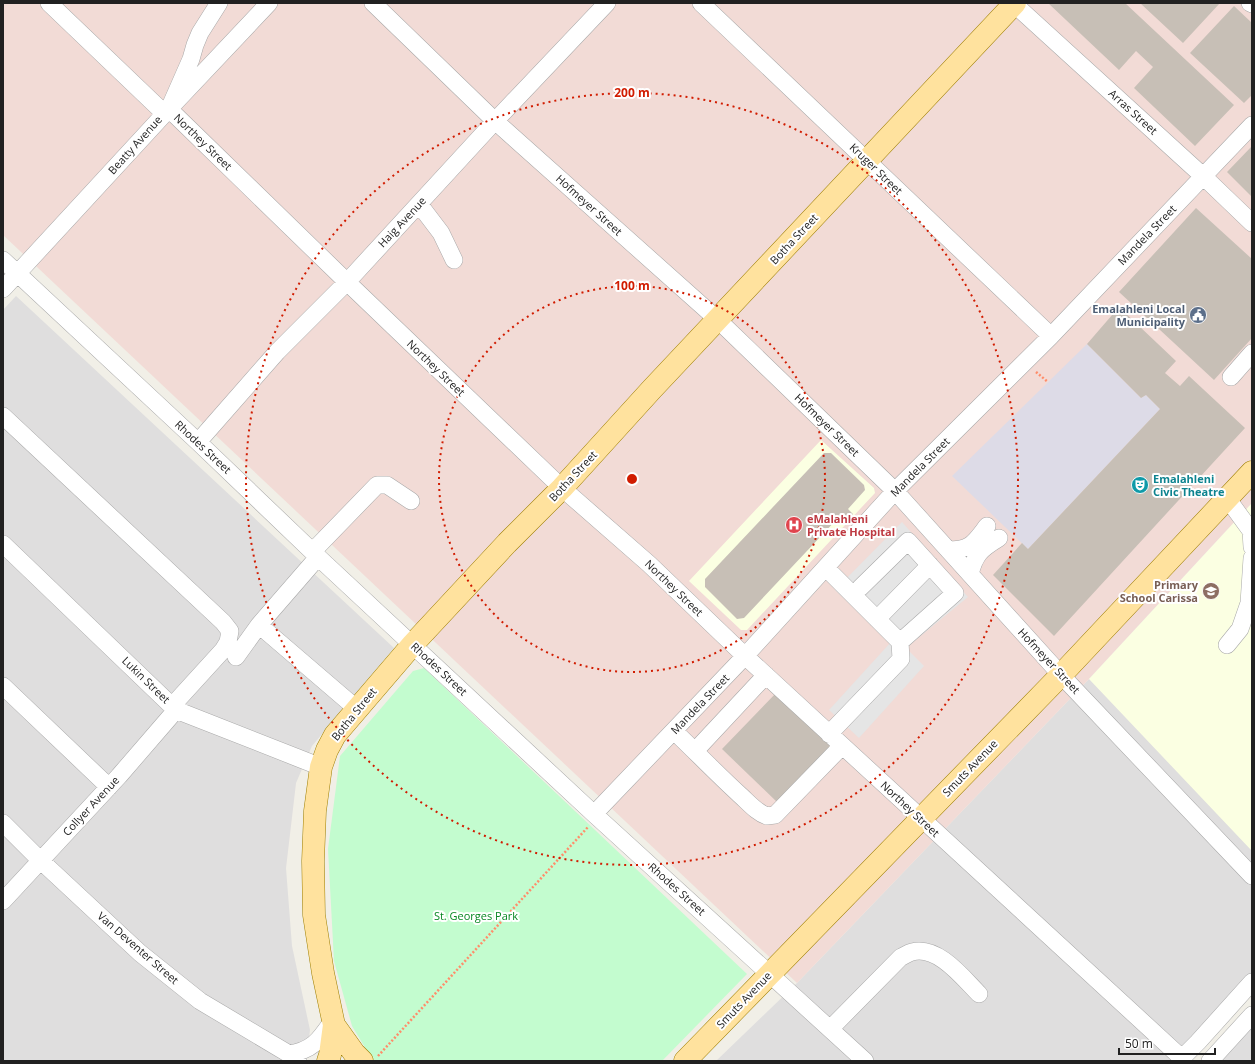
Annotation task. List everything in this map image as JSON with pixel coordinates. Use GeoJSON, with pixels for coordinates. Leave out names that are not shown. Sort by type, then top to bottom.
{"type":"FeatureCollection","features":[{"type":"Feature","properties":{"kind":"main road","name":"Botha Street"},"geometry":{"type":"LineString","coordinates":[[334,1022],[323,973],[314,915],[313,861],[315,811],[321,766],[335,735],[413,644],[507,543],[562,488],[1014,3]]}},
{"type":"Feature","properties":{"kind":"main road","name":"Smuts Avenue"},"geometry":{"type":"LineString","coordinates":[[685,1061],[920,818],[1061,675],[1252,472]]}},
{"type":"Feature","properties":{"kind":"main road"},"geometry":{"type":"LineString","coordinates":[[328,1061],[334,1022]]}},
{"type":"Feature","properties":{"kind":"main road"},"geometry":{"type":"LineString","coordinates":[[334,1022],[354,1053],[362,1061]]}},
{"type":"Feature","properties":{"kind":"street","name":"Northey Street"},"geometry":{"type":"LineString","coordinates":[[49,3],[347,282],[562,488],[649,564],[745,656],[1182,1060]]}},
{"type":"Feature","properties":{"kind":"street"},"geometry":{"type":"LineString","coordinates":[[166,111],[192,59],[195,45],[200,33],[219,3]]}},
{"type":"Feature","properties":{"kind":"street","name":"Beatty Avenue"},"geometry":{"type":"LineString","coordinates":[[3,289],[166,111],[269,3]]}},
{"type":"Feature","properties":{"kind":"street","name":"Hofmeyer Street"},"geometry":{"type":"LineString","coordinates":[[373,3],[495,121],[718,320],[895,491],[1061,675],[1252,876]]}},
{"type":"Feature","properties":{"kind":"street","name":"Haig Avenue"},"geometry":{"type":"LineString","coordinates":[[198,442],[277,352],[347,282],[495,121],[607,3]]}},
{"type":"Feature","properties":{"kind":"street","name":"Kruger Street"},"geometry":{"type":"LineString","coordinates":[[701,3],[1050,336]]}},
{"type":"Feature","properties":{"kind":"street","name":"Arras Street"},"geometry":{"type":"LineString","coordinates":[[1014,3],[1252,223]]}},
{"type":"Feature","properties":{"kind":"street","name":"Mandela Street"},"geometry":{"type":"LineString","coordinates":[[596,815],[745,656],[895,491],[1050,336],[1204,177],[1252,125]]}},
{"type":"Feature","properties":{"kind":"street"},"geometry":{"type":"LineString","coordinates":[[419,204],[441,233],[454,260]]}},
{"type":"Feature","properties":{"kind":"street","name":"Rhodes Street"},"geometry":{"type":"LineString","coordinates":[[3,260],[198,442],[315,554],[596,815],[865,1061]]}},
{"type":"Feature","properties":{"kind":"street"},"geometry":{"type":"LineString","coordinates":[[1231,377],[1252,353]]}},
{"type":"Feature","properties":{"kind":"street","name":"Collyer Avenue"},"geometry":{"type":"LineString","coordinates":[[3,416],[224,622],[230,631],[228,642],[223,650],[109,787],[3,901]]}},
{"type":"Feature","properties":{"kind":"street"},"geometry":{"type":"LineString","coordinates":[[236,657],[259,625],[315,554],[377,485],[387,485],[411,501]]}},
{"type":"Feature","properties":{"kind":"street"},"geometry":{"type":"LineString","coordinates":[[1227,498],[1252,531],[1252,547]]}},
{"type":"Feature","properties":{"kind":"street"},"geometry":{"type":"LineString","coordinates":[[948,550],[961,550],[966,548],[978,538],[987,526]]}},
{"type":"Feature","properties":{"kind":"street"},"geometry":{"type":"LineString","coordinates":[[970,574],[975,557],[999,538]]}},
{"type":"Feature","properties":{"kind":"street"},"geometry":{"type":"LineString","coordinates":[[860,588],[908,541],[955,593],[900,642]]}},
{"type":"Feature","properties":{"kind":"street","name":"Lukin Street"},"geometry":{"type":"LineString","coordinates":[[3,544],[174,708],[321,766]]}},
{"type":"Feature","properties":{"kind":"street"},"geometry":{"type":"LineString","coordinates":[[1227,645],[1240,629],[1249,603],[1252,558]]}},
{"type":"Feature","properties":{"kind":"street"},"geometry":{"type":"LineString","coordinates":[[877,619],[930,565]]}},
{"type":"Feature","properties":{"kind":"street"},"geometry":{"type":"LineString","coordinates":[[826,568],[900,642],[901,659],[829,734]]}},
{"type":"Feature","properties":{"kind":"street"},"geometry":{"type":"LineString","coordinates":[[259,625],[357,709]]}},
{"type":"Feature","properties":{"kind":"street"},"geometry":{"type":"LineString","coordinates":[[695,750],[766,675]]}},
{"type":"Feature","properties":{"kind":"street"},"geometry":{"type":"LineString","coordinates":[[3,686],[109,787]]}},
{"type":"Feature","properties":{"kind":"street"},"geometry":{"type":"LineString","coordinates":[[674,731],[751,805],[764,815],[772,816],[775,815],[842,746]]}},
{"type":"Feature","properties":{"kind":"street","name":"Van Deventer Street"},"geometry":{"type":"LineString","coordinates":[[3,823],[140,954],[200,1001],[293,1057],[314,1044],[322,1037],[334,1022]]}},
{"type":"Feature","properties":{"kind":"street"},"geometry":{"type":"LineString","coordinates":[[830,1029],[901,957],[913,952],[924,952],[938,956],[949,964],[979,994]]}},
{"type":"Feature","properties":{"kind":"street"},"geometry":{"type":"LineString","coordinates":[[1182,1060],[1252,982]]}},
{"type":"Feature","properties":{"kind":"street"},"geometry":{"type":"LineString","coordinates":[[1198,1042],[1214,1060],[1252,1015]]}},
{"type":"Feature","properties":{"kind":"path"},"geometry":{"type":"LineString","coordinates":[[373,1061],[596,815]]}},
{"type":"Feature","properties":{"kind":"shaded area"},"geometry":{"type":"Polygon","coordinates":[[[3,3],[1252,3],[1252,503],[1089,679],[797,983],[3,235],[3,3]]]}},
{"type":"Feature","properties":{"kind":"shaded area"},"geometry":{"type":"Polygon","coordinates":[[[16,296],[394,648],[312,746],[296,783],[286,868],[292,946],[310,1030],[306,1061],[3,1061],[3,310],[16,296]]]}},
{"type":"Feature","properties":{"kind":"shaded area"},"geometry":{"type":"Polygon","coordinates":[[[1087,344],[1141,398],[1146,395],[1160,409],[1028,549],[952,476],[1087,344]]]}},
{"type":"Feature","properties":{"kind":"shaded area","name":"eMalahleni Private Hospital"},"geometry":{"type":"Polygon","coordinates":[[[821,440],[874,488],[875,493],[747,630],[741,630],[689,581],[821,440]]]}},
{"type":"Feature","properties":{"kind":"shaded area"},"geometry":{"type":"Polygon","coordinates":[[[1252,503],[1252,973],[1169,1061],[716,1061],[797,983],[1089,679],[1252,503]]]}},
{"type":"Feature","properties":{"kind":"shaded area","name":"Primary School Carissa"},"geometry":{"type":"Polygon","coordinates":[[[1252,503],[1252,851],[1089,679],[1252,503]]]}},
{"type":"Feature","properties":{"kind":"shaded area"},"geometry":{"type":"Polygon","coordinates":[[[902,522],[968,597],[906,648],[924,666],[859,738],[829,710],[891,642],[835,590],[902,522]]]}},
{"type":"Feature","properties":{"kind":"shaded area"},"geometry":{"type":"Polygon","coordinates":[[[1252,1026],[1252,1061],[1219,1061],[1252,1026]]]}},
{"type":"Feature","properties":{"kind":"green space","name":"St. Georges Park"},"geometry":{"type":"Polygon","coordinates":[[[424,668],[747,974],[662,1061],[376,1061],[372,1059],[352,1026],[334,961],[328,849],[340,756],[413,671],[424,668]]]}},
{"type":"Feature","properties":{"kind":"building"},"geometry":{"type":"Polygon","coordinates":[[[1048,3],[1125,3],[1234,105],[1195,146],[1134,88],[1153,67],[1136,51],[1119,70],[1048,3]]]}},
{"type":"Feature","properties":{"kind":"building"},"geometry":{"type":"Polygon","coordinates":[[[1140,3],[1220,3],[1183,43],[1140,3]]]}},
{"type":"Feature","properties":{"kind":"building"},"geometry":{"type":"Polygon","coordinates":[[[1234,6],[1252,23],[1252,95],[1244,103],[1190,53],[1234,6]]]}},
{"type":"Feature","properties":{"kind":"building"},"geometry":{"type":"Polygon","coordinates":[[[1252,146],[1252,197],[1227,172],[1252,146]]]}},
{"type":"Feature","properties":{"kind":"building","name":"Emalahleni Local Municipality"},"geometry":{"type":"Polygon","coordinates":[[[1196,208],[1252,259],[1252,338],[1214,380],[1119,292],[1196,208]]]}},
{"type":"Feature","properties":{"kind":"building","name":"Emalahleni Civic Theatre"},"geometry":{"type":"Polygon","coordinates":[[[1119,307],[1176,361],[1165,373],[1180,386],[1189,376],[1245,428],[1054,636],[993,575],[1022,543],[1028,549],[1160,409],[1146,395],[1141,398],[1087,344],[1119,307]]]}},
{"type":"Feature","properties":{"kind":"building","name":"eMalahleni Private Hospital"},"geometry":{"type":"Polygon","coordinates":[[[824,453],[831,453],[864,485],[865,490],[848,509],[853,514],[844,523],[838,518],[744,618],[737,619],[705,587],[705,579],[824,453]]]}},
{"type":"Feature","properties":{"kind":"building"},"geometry":{"type":"Polygon","coordinates":[[[778,691],[835,747],[779,804],[722,749],[778,691]]]}},
{"type":"Feature","properties":{"kind":"place","name":"Emalahleni Local Municipality"},"geometry":{"type":"Point","coordinates":[1198,315]}},
{"type":"Feature","properties":{"kind":"place","name":"Emalahleni Civic Theatre"},"geometry":{"type":"Point","coordinates":[1140,485]}},
{"type":"Feature","properties":{"kind":"place","name":"eMalahleni Private Hospital"},"geometry":{"type":"Point","coordinates":[794,525]}},
{"type":"Feature","properties":{"kind":"place","name":"Primary School Carissa"},"geometry":{"type":"Point","coordinates":[1211,591]}}]}
